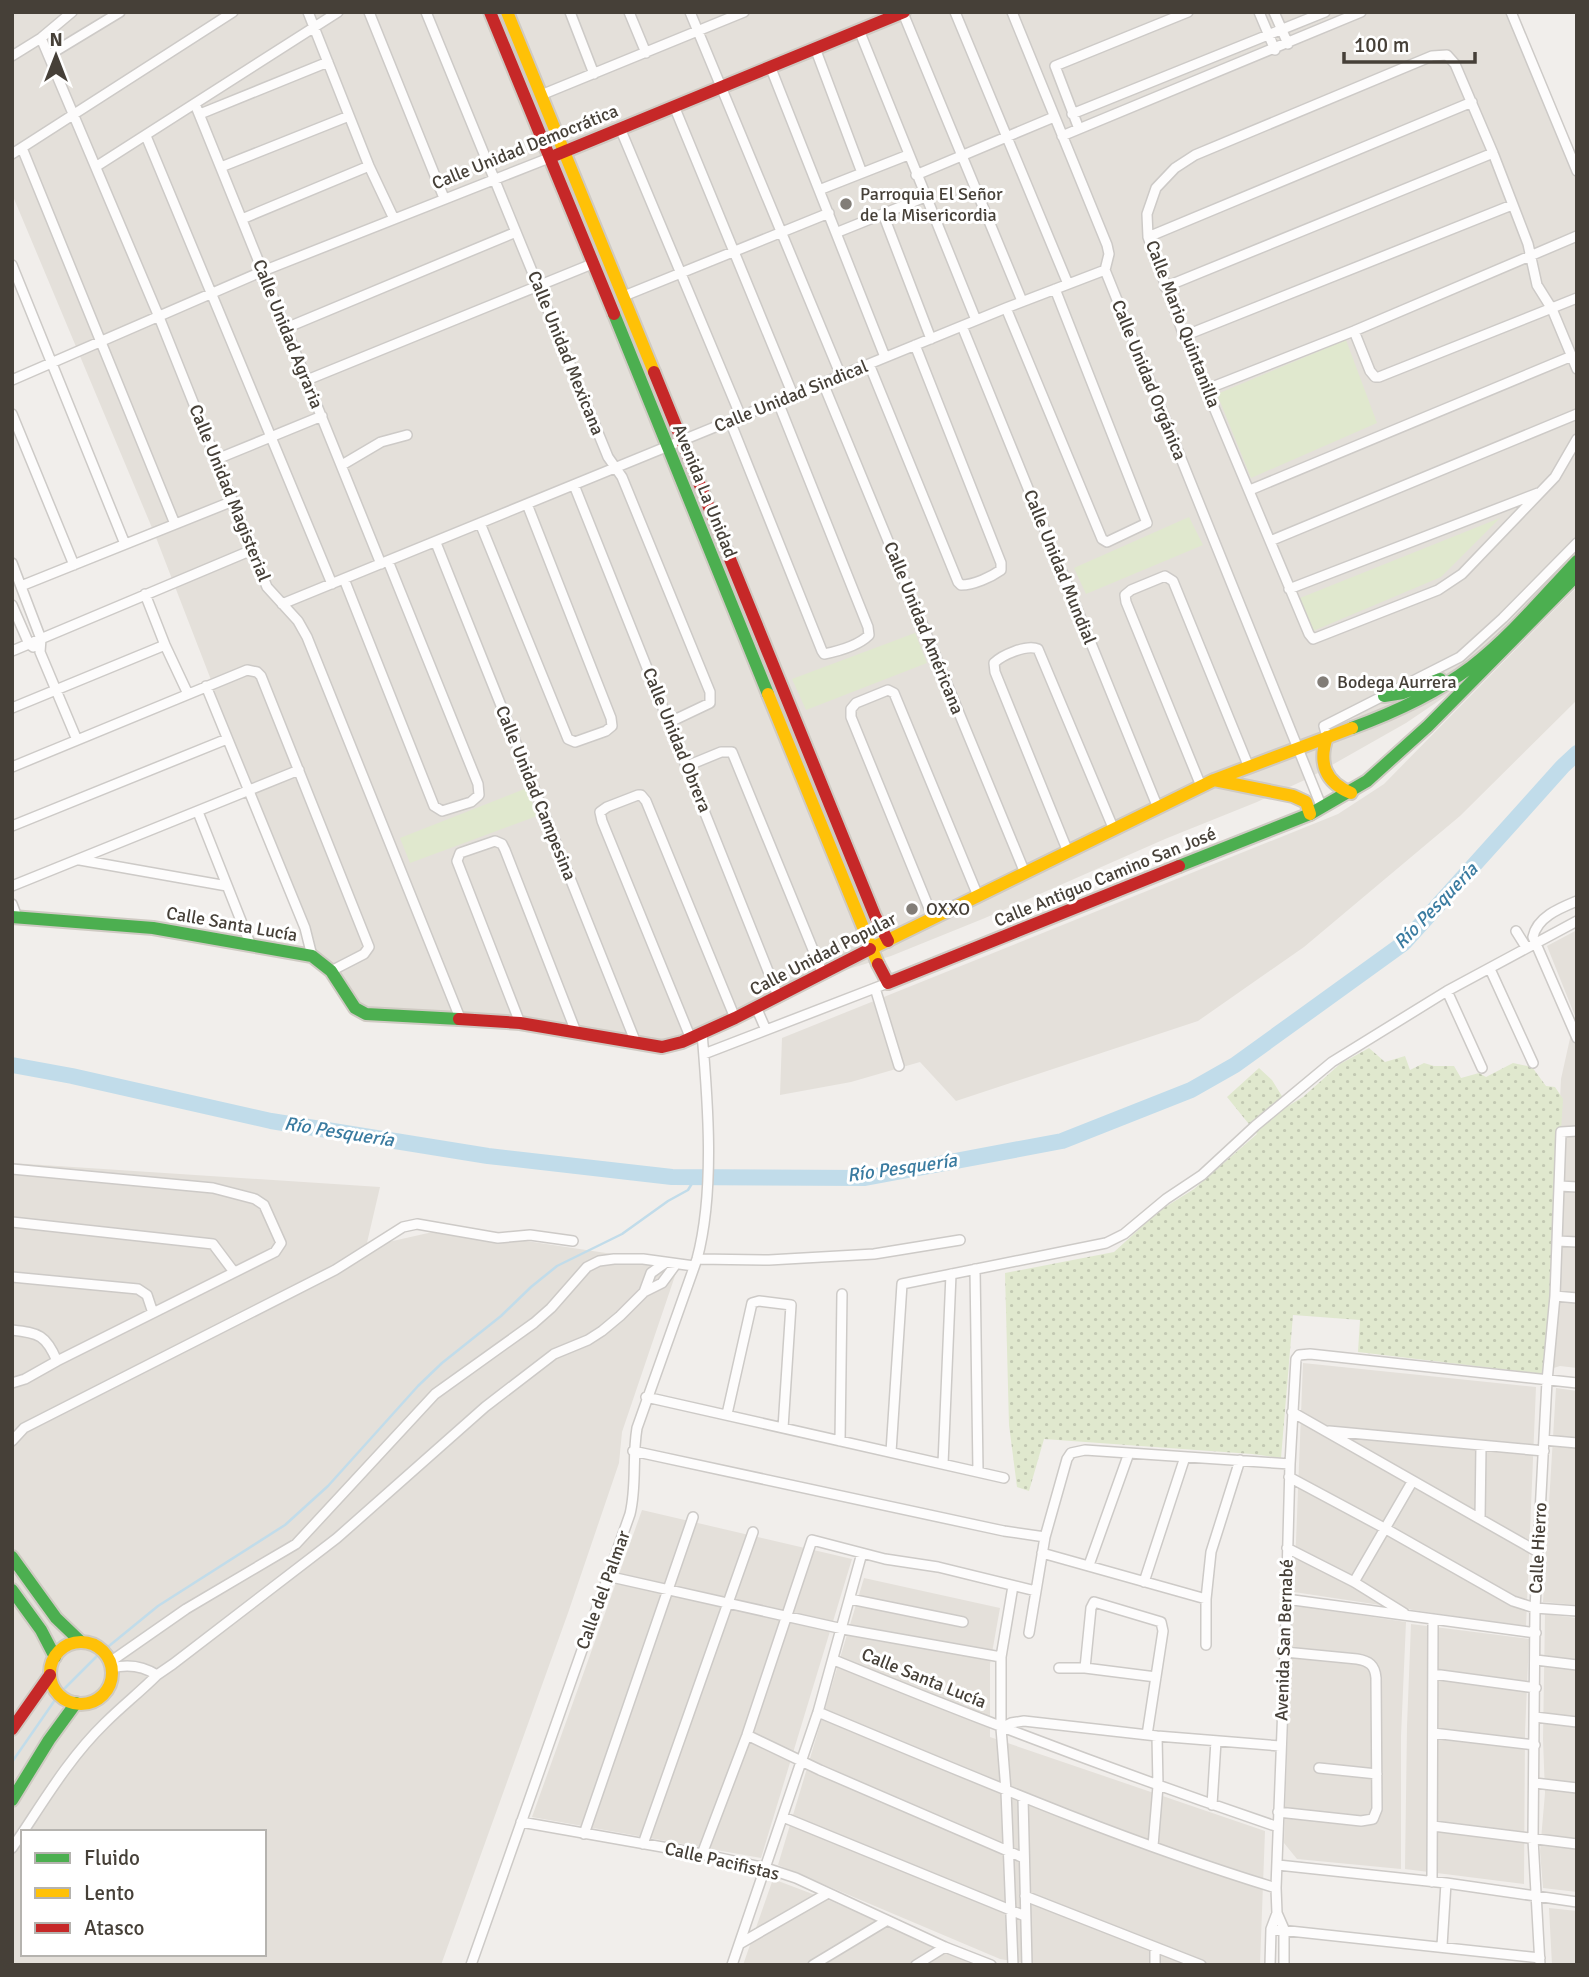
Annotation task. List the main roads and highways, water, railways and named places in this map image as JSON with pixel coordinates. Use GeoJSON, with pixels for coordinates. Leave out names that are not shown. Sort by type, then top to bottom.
{"type":"FeatureCollection","features":[{"type":"Feature","properties":{"kind":"waterway","name":"Río Pesquería"},"geometry":{"type":"LineString","coordinates":[[12,1065],[271,1121],[488,1156],[672,1177],[865,1178],[1062,1141],[1191,1090],[1235,1065],[1404,943],[1577,753]]}},
{"type":"Feature","properties":{"kind":"waterway"},"geometry":{"type":"LineString","coordinates":[[109,1646],[158,1606],[285,1525],[328,1486],[442,1363],[501,1316],[557,1266],[622,1234],[688,1190],[696,1177]]}},
{"type":"Feature","properties":{"kind":"waterway"},"geometry":{"type":"LineString","coordinates":[[65,1688],[97,1656]]}},
{"type":"Feature","properties":{"kind":"waterway"},"geometry":{"type":"LineString","coordinates":[[12,1762],[55,1700]]}},
{"type":"Feature","properties":{"kind":"place","name":"Parroquia El Señor de la Misericordia"},"geometry":{"type":"Point","coordinates":[846,204]}},
{"type":"Feature","properties":{"kind":"place","name":"Bodega Aurrera"},"geometry":{"type":"Point","coordinates":[1323,682]}},
{"type":"Feature","properties":{"kind":"place","name":"OXXO"},"geometry":{"type":"Point","coordinates":[912,909]}}]}
